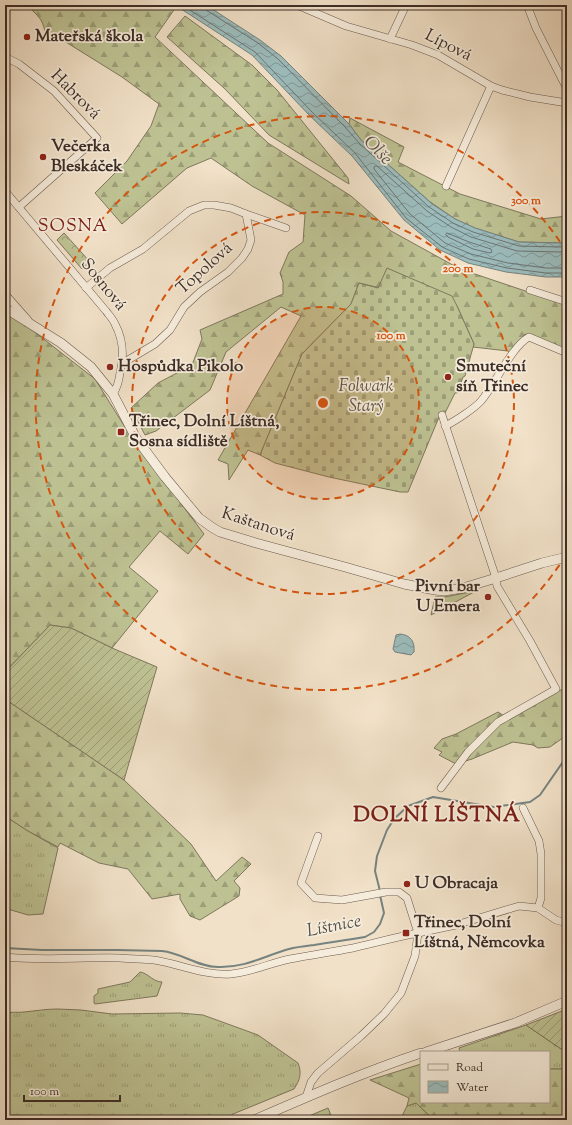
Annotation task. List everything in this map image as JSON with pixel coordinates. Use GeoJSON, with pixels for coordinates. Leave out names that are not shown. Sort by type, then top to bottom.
{"type":"FeatureCollection","features":[{"type":"Feature","properties":{"kind":"street","name":"Lípová"},"geometry":{"type":"LineString","coordinates":[[297,5],[346,26],[412,45],[438,55],[490,86],[530,97],[567,103]]}},
{"type":"Feature","properties":{"kind":"street"},"geometry":{"type":"LineString","coordinates":[[390,39],[406,5]]}},
{"type":"Feature","properties":{"kind":"street"},"geometry":{"type":"LineString","coordinates":[[527,5],[536,28],[567,89]]}},
{"type":"Feature","properties":{"kind":"street","name":"Habrová"},"geometry":{"type":"LineString","coordinates":[[5,57],[19,64],[54,91],[97,138],[19,207]]}},
{"type":"Feature","properties":{"kind":"street"},"geometry":{"type":"LineString","coordinates":[[446,186],[490,86]]}},
{"type":"Feature","properties":{"kind":"street","name":"Sosnová"},"geometry":{"type":"LineString","coordinates":[[5,191],[106,310],[115,324],[120,338],[123,362],[119,379],[113,394]]}},
{"type":"Feature","properties":{"kind":"street"},"geometry":{"type":"LineString","coordinates":[[86,288],[110,268],[143,249],[189,211],[204,205],[231,208],[286,228]]}},
{"type":"Feature","properties":{"kind":"street","name":"Topolová"},"geometry":{"type":"LineString","coordinates":[[123,362],[155,344],[170,330],[184,307],[200,292],[228,272],[242,258],[248,249],[251,240],[246,214]]}},
{"type":"Feature","properties":{"kind":"street"},"geometry":{"type":"LineString","coordinates":[[530,290],[567,302]]}},
{"type":"Feature","properties":{"kind":"street"},"geometry":{"type":"LineString","coordinates":[[5,294],[32,325]]}},
{"type":"Feature","properties":{"kind":"street","name":"Kaštanová"},"geometry":{"type":"LineString","coordinates":[[5,308],[61,343],[91,367],[113,394],[136,438],[160,472],[195,514],[202,521],[213,528],[229,535],[256,543],[404,584],[435,590],[453,590],[567,557]]}},
{"type":"Feature","properties":{"kind":"street"},"geometry":{"type":"LineString","coordinates":[[445,426],[480,402],[524,340],[529,338],[567,353]]}},
{"type":"Feature","properties":{"kind":"street"},"geometry":{"type":"LineString","coordinates":[[441,788],[468,752],[498,722],[556,689],[530,641],[497,586],[496,578],[442,415]]}},
{"type":"Feature","properties":{"kind":"street"},"geometry":{"type":"LineString","coordinates":[[523,808],[539,841],[541,854],[541,898],[538,908]]}},
{"type":"Feature","properties":{"kind":"street"},"geometry":{"type":"LineString","coordinates":[[306,1097],[311,1082],[318,1073],[384,1014],[401,993],[415,956],[418,933],[407,898],[399,892],[386,892],[342,900],[315,898],[302,883],[318,836]]}},
{"type":"Feature","properties":{"kind":"street"},"geometry":{"type":"LineString","coordinates":[[5,957],[46,959],[131,958],[154,960],[206,972],[232,974],[289,959],[338,951],[456,925],[519,906],[538,908],[556,920],[567,923]]}},
{"type":"Feature","properties":{"kind":"street"},"geometry":{"type":"LineString","coordinates":[[429,1051],[514,1023],[567,1001]]}},
{"type":"Feature","properties":{"kind":"street"},"geometry":{"type":"LineString","coordinates":[[254,1120],[306,1097],[420,1054]]}},
{"type":"Feature","properties":{"kind":"green space"},"geometry":{"type":"Polygon","coordinates":[[[26,5],[173,5],[176,7],[155,37],[268,143],[351,196],[391,231],[460,269],[567,305],[567,351],[525,334],[513,353],[508,351],[473,347],[474,344],[457,306],[359,283],[351,304],[302,354],[260,455],[248,450],[229,480],[228,464],[218,460],[301,316],[281,307],[226,352],[210,390],[156,431],[145,435],[131,408],[158,383],[192,365],[202,339],[200,330],[283,294],[283,282],[280,273],[289,252],[303,242],[305,215],[252,186],[211,158],[187,168],[122,224],[95,193],[127,161],[151,126],[159,104],[122,77],[61,39],[51,40],[46,33],[41,20],[26,5]]]}},
{"type":"Feature","properties":{"kind":"green space"},"geometry":{"type":"Polygon","coordinates":[[[185,16],[252,65],[277,90],[348,178],[349,184],[269,135],[225,89],[167,37],[185,16]]]}},
{"type":"Feature","properties":{"kind":"green space"},"geometry":{"type":"Polygon","coordinates":[[[350,118],[404,147],[398,162],[460,194],[541,219],[567,216],[567,242],[519,242],[475,228],[455,219],[429,201],[361,140],[349,124],[350,118]]]}},
{"type":"Feature","properties":{"kind":"green space"},"geometry":{"type":"Polygon","coordinates":[[[64,233],[90,262],[82,269],[57,240],[64,233]]]}},
{"type":"Feature","properties":{"kind":"green space","name":"Folwark Starý"},"geometry":{"type":"Polygon","coordinates":[[[387,268],[452,296],[474,344],[465,376],[463,377],[457,393],[455,393],[445,413],[439,417],[408,492],[400,492],[329,477],[275,463],[260,455],[302,354],[351,304],[359,283],[378,288],[387,268]]]}},
{"type":"Feature","properties":{"kind":"green space"},"geometry":{"type":"Polygon","coordinates":[[[5,309],[95,379],[133,440],[204,534],[188,554],[160,531],[129,567],[158,591],[112,648],[71,628],[50,625],[5,672],[5,309]]]}},
{"type":"Feature","properties":{"kind":"green space"},"geometry":{"type":"Polygon","coordinates":[[[476,591],[431,615],[435,597],[444,597],[476,591]]]}},
{"type":"Feature","properties":{"kind":"green space"},"geometry":{"type":"Polygon","coordinates":[[[50,625],[71,628],[112,648],[157,667],[124,780],[5,699],[5,672],[50,625]]]}},
{"type":"Feature","properties":{"kind":"green space"},"geometry":{"type":"Polygon","coordinates":[[[567,688],[567,735],[550,747],[538,748],[533,745],[513,742],[456,764],[439,755],[442,752],[434,748],[442,739],[456,734],[498,712],[507,718],[558,691],[567,688]]]}},
{"type":"Feature","properties":{"kind":"green space"},"geometry":{"type":"Polygon","coordinates":[[[5,699],[124,780],[191,844],[216,881],[242,857],[251,864],[234,881],[240,888],[239,896],[200,920],[190,916],[180,899],[180,894],[152,899],[128,869],[99,863],[60,843],[58,847],[28,831],[5,816],[5,699]]]}},
{"type":"Feature","properties":{"kind":"green space"},"geometry":{"type":"Polygon","coordinates":[[[5,816],[58,848],[43,914],[28,915],[11,910],[5,910],[5,816]]]}},
{"type":"Feature","properties":{"kind":"green space"},"geometry":{"type":"Polygon","coordinates":[[[140,972],[156,981],[162,982],[157,996],[94,1003],[94,996],[98,993],[98,989],[130,982],[140,972]]]}},
{"type":"Feature","properties":{"kind":"green space"},"geometry":{"type":"Polygon","coordinates":[[[57,1009],[112,1014],[180,1013],[203,1015],[258,1035],[298,1063],[300,1073],[298,1083],[294,1089],[233,1114],[226,1120],[5,1120],[5,1014],[12,1012],[57,1009]]]}},
{"type":"Feature","properties":{"kind":"green space"},"geometry":{"type":"Polygon","coordinates":[[[567,1009],[567,1053],[526,1025],[567,1009]]]}},
{"type":"Feature","properties":{"kind":"green space"},"geometry":{"type":"Polygon","coordinates":[[[526,1025],[567,1053],[567,1069],[550,1069],[550,1051],[460,1051],[459,1048],[526,1025]]]}},
{"type":"Feature","properties":{"kind":"green space"},"geometry":{"type":"Polygon","coordinates":[[[420,1064],[420,1103],[550,1103],[550,1069],[567,1069],[567,1120],[436,1120],[416,1103],[407,1106],[409,1098],[370,1080],[420,1064]]]}},
{"type":"Feature","properties":{"kind":"green space"},"geometry":{"type":"Polygon","coordinates":[[[416,1103],[436,1120],[400,1120],[407,1106],[416,1103]]]}},
{"type":"Feature","properties":{"kind":"green space"},"geometry":{"type":"Polygon","coordinates":[[[328,1108],[333,1120],[308,1120],[309,1116],[328,1108]]]}},
{"type":"Feature","properties":{"kind":"water"},"geometry":{"type":"Polygon","coordinates":[[[175,5],[206,5],[260,40],[281,56],[349,124],[361,140],[432,204],[455,219],[475,228],[519,242],[567,242],[567,277],[546,277],[506,272],[468,263],[440,250],[404,220],[352,156],[310,116],[252,55],[175,5]]]}},
{"type":"Feature","properties":{"kind":"water"},"geometry":{"type":"Polygon","coordinates":[[[400,634],[410,637],[412,640],[414,652],[411,655],[395,652],[393,649],[396,635],[400,634]]]}},
{"type":"Feature","properties":{"kind":"waterway","name":"Líštnice"},"geometry":{"type":"LineString","coordinates":[[380,891],[375,871],[377,856],[387,830],[394,819],[408,806],[433,797],[493,807],[530,802],[540,795],[567,756]]}},
{"type":"Feature","properties":{"kind":"waterway","name":"Líštnice"},"geometry":{"type":"LineString","coordinates":[[5,948],[42,950],[162,951],[176,954],[204,965],[218,967],[237,966],[292,948],[365,937],[374,932],[380,924],[384,913],[380,895]]}},
{"type":"Feature","properties":{"kind":"place","name":"Mateřská škola"},"geometry":{"type":"Point","coordinates":[27,37]}},
{"type":"Feature","properties":{"kind":"place","name":"Večerka Bleskáček"},"geometry":{"type":"Point","coordinates":[43,157]}},
{"type":"Feature","properties":{"kind":"place","name":"Hospůdka Pikolo"},"geometry":{"type":"Point","coordinates":[110,367]}},
{"type":"Feature","properties":{"kind":"place","name":"Smuteční síň Třinec"},"geometry":{"type":"Point","coordinates":[448,377]}},
{"type":"Feature","properties":{"kind":"place","name":"Třinec, Dolní Líštná, Sosna sídliště"},"geometry":{"type":"Point","coordinates":[121,432]}},
{"type":"Feature","properties":{"kind":"place","name":"Pivní bar U Emera"},"geometry":{"type":"Point","coordinates":[488,597]}},
{"type":"Feature","properties":{"kind":"place","name":"U Obracaja"},"geometry":{"type":"Point","coordinates":[407,884]}},
{"type":"Feature","properties":{"kind":"place","name":"Třinec, Dolní Líštná, Němcovka"},"geometry":{"type":"Point","coordinates":[406,933]}},
{"type":"Feature","properties":{"kind":"district","name":"SOSNA"},"geometry":{"type":"Point","coordinates":[73,227]}},
{"type":"Feature","properties":{"kind":"district","name":"DOLNÍ LÍŠTNÁ"},"geometry":{"type":"Point","coordinates":[437,816]}},
{"type":"Feature","properties":{"kind":"water label","name":"Olše"},"geometry":{"type":"Point","coordinates":[377,151]}}]}
